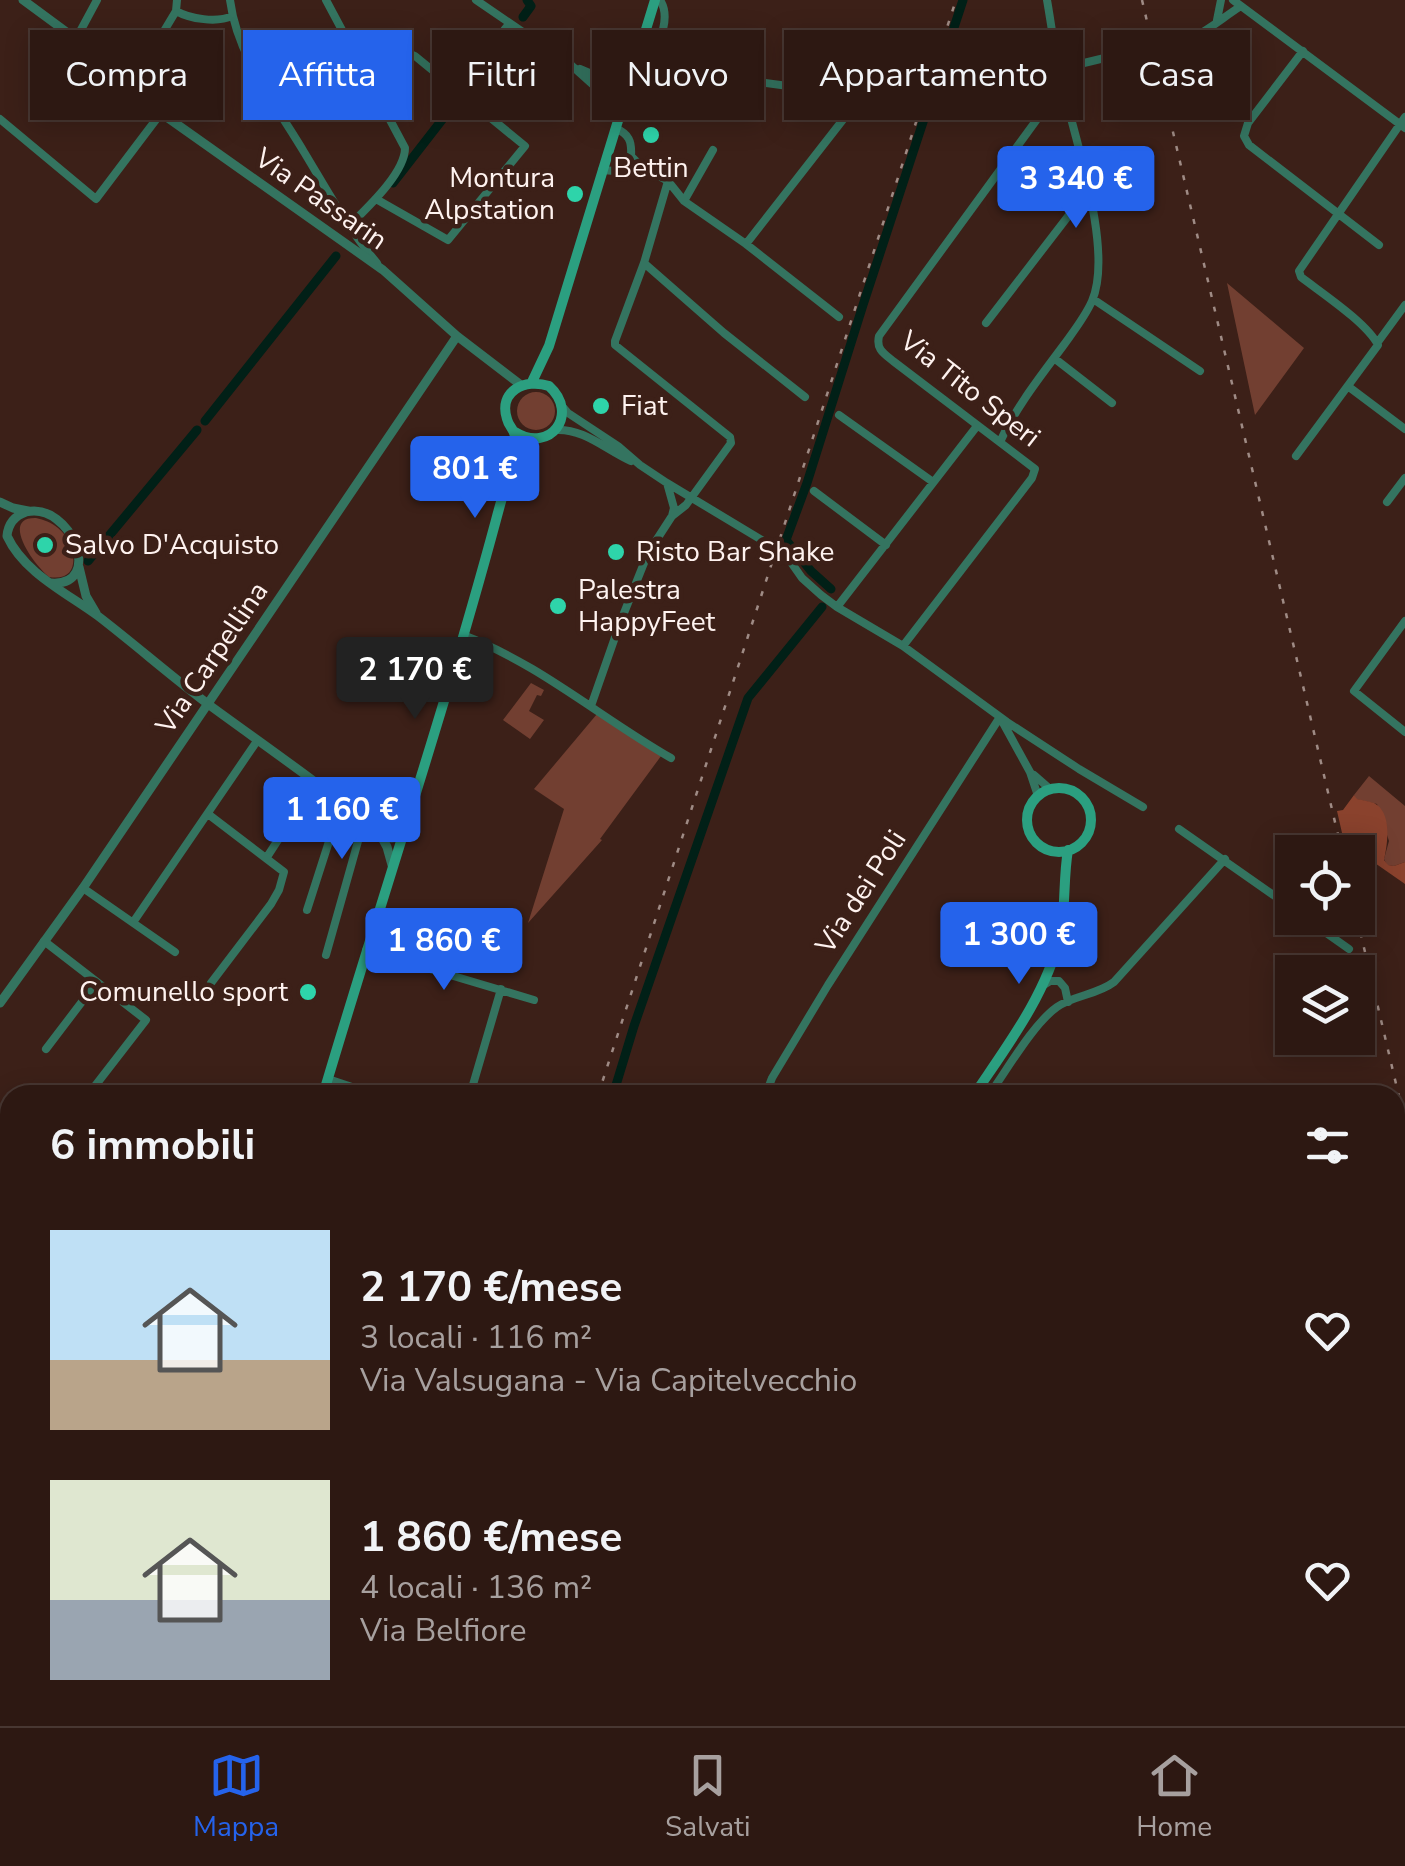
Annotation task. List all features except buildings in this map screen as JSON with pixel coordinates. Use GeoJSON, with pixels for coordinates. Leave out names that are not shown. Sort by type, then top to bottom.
{"type":"FeatureCollection","features":[{"type":"Feature","properties":{"kind":"main road"},"geometry":{"type":"LineString","coordinates":[[648,30],[658,0]]}},
{"type":"Feature","properties":{"kind":"main road"},"geometry":{"type":"LineString","coordinates":[[526,384],[548,386],[558,395],[562,406],[556,430],[540,438],[515,432],[506,418],[507,401],[511,393],[526,384],[549,346],[617,120]]}},
{"type":"Feature","properties":{"kind":"main road"},"geometry":{"type":"LineString","coordinates":[[548,386],[549,346]]}},
{"type":"Feature","properties":{"kind":"main road"},"geometry":{"type":"LineString","coordinates":[[326,1085],[463,634],[510,469],[515,432]]}},
{"type":"Feature","properties":{"kind":"main road"},"geometry":{"type":"LineString","coordinates":[[510,469],[532,439]]}},
{"type":"Feature","properties":{"kind":"main road"},"geometry":{"type":"LineString","coordinates":[[1050,790],[1073,792],[1090,811],[1086,836],[1068,850],[1055,852],[1038,844],[1028,829],[1028,811],[1038,796],[1050,790]]}},
{"type":"Feature","properties":{"kind":"main road"},"geometry":{"type":"LineString","coordinates":[[981,1085],[1015,1034],[1052,960],[1064,914],[1068,850]]}},
{"type":"Feature","properties":{"kind":"main road"},"geometry":{"type":"LineString","coordinates":[[1055,852],[1064,875]]}},
{"type":"Feature","properties":{"kind":"street","name":"Via Passarin"},"geometry":{"type":"LineString","coordinates":[[23,0],[64,30]]}},
{"type":"Feature","properties":{"kind":"street"},"geometry":{"type":"LineString","coordinates":[[81,30],[97,0]]}},
{"type":"Feature","properties":{"kind":"street"},"geometry":{"type":"LineString","coordinates":[[165,30],[176,11],[177,0]]}},
{"type":"Feature","properties":{"kind":"street"},"geometry":{"type":"LineString","coordinates":[[230,0],[245,54],[349,226],[383,270]]}},
{"type":"Feature","properties":{"kind":"street"},"geometry":{"type":"LineString","coordinates":[[326,0],[341,30]]}},
{"type":"Feature","properties":{"kind":"street"},"geometry":{"type":"LineString","coordinates":[[476,0],[518,30]]}},
{"type":"Feature","properties":{"kind":"street"},"geometry":{"type":"LineString","coordinates":[[658,0],[665,6],[662,30]]}},
{"type":"Feature","properties":{"kind":"street"},"geometry":{"type":"LineString","coordinates":[[1047,0],[1052,30]]}},
{"type":"Feature","properties":{"kind":"street"},"geometry":{"type":"LineString","coordinates":[[1217,20],[1221,0]]}},
{"type":"Feature","properties":{"kind":"street"},"geometry":{"type":"LineString","coordinates":[[1210,30],[1237,3],[1403,123],[1299,271],[1378,342]]}},
{"type":"Feature","properties":{"kind":"street"},"geometry":{"type":"LineString","coordinates":[[176,11],[222,20],[232,16]]}},
{"type":"Feature","properties":{"kind":"street"},"geometry":{"type":"LineString","coordinates":[[504,30],[509,24]]}},
{"type":"Feature","properties":{"kind":"street"},"geometry":{"type":"LineString","coordinates":[[1302,51],[1248,122],[1244,136],[1249,145],[1379,245]]}},
{"type":"Feature","properties":{"kind":"street"},"geometry":{"type":"LineString","coordinates":[[412,55],[432,70]]}},
{"type":"Feature","properties":{"kind":"street"},"geometry":{"type":"LineString","coordinates":[[572,66],[592,84]]}},
{"type":"Feature","properties":{"kind":"street"},"geometry":{"type":"LineString","coordinates":[[746,244],[856,103],[839,88],[818,90],[764,82]]}},
{"type":"Feature","properties":{"kind":"street"},"geometry":{"type":"LineString","coordinates":[[0,119],[96,199],[155,120]]}},
{"type":"Feature","properties":{"kind":"street","name":"Via Passarin"},"geometry":{"type":"LineString","coordinates":[[172,120],[383,270],[457,336],[526,384]]}},
{"type":"Feature","properties":{"kind":"street"},"geometry":{"type":"LineString","coordinates":[[349,226],[404,160],[406,148],[390,120]]}},
{"type":"Feature","properties":{"kind":"street"},"geometry":{"type":"LineString","coordinates":[[376,198],[448,240],[525,146],[494,120]]}},
{"type":"Feature","properties":{"kind":"street","name":"Via Tito Speri"},"geometry":{"type":"LineString","coordinates":[[903,646],[1036,469],[892,361],[877,344],[882,329],[1039,120]]}},
{"type":"Feature","properties":{"kind":"street"},"geometry":{"type":"LineString","coordinates":[[1000,442],[1011,418],[1082,318],[1098,278],[1089,190],[1071,120]]}},
{"type":"Feature","properties":{"kind":"street"},"geometry":{"type":"LineString","coordinates":[[614,128],[630,139],[631,156],[642,167],[668,181],[684,201],[839,317]]}},
{"type":"Feature","properties":{"kind":"street"},"geometry":{"type":"LineString","coordinates":[[684,201],[713,150]]}},
{"type":"Feature","properties":{"kind":"street"},"geometry":{"type":"LineString","coordinates":[[602,170],[615,171],[631,156]]}},
{"type":"Feature","properties":{"kind":"street"},"geometry":{"type":"LineString","coordinates":[[592,706],[648,553],[672,516],[731,443],[614,341],[644,262],[668,181]]}},
{"type":"Feature","properties":{"kind":"street"},"geometry":{"type":"LineString","coordinates":[[986,323],[1089,190]]}},
{"type":"Feature","properties":{"kind":"street"},"geometry":{"type":"LineString","coordinates":[[644,262],[724,333],[805,397]]}},
{"type":"Feature","properties":{"kind":"street"},"geometry":{"type":"LineString","coordinates":[[1093,298],[1200,371]]}},
{"type":"Feature","properties":{"kind":"street"},"geometry":{"type":"LineString","coordinates":[[1296,456],[1405,304]]}},
{"type":"Feature","properties":{"kind":"street","name":"Via Carpellina"},"geometry":{"type":"LineString","coordinates":[[0,1002],[83,888],[457,336]]}},
{"type":"Feature","properties":{"kind":"street"},"geometry":{"type":"LineString","coordinates":[[1054,358],[1112,404]]}},
{"type":"Feature","properties":{"kind":"street"},"geometry":{"type":"LineString","coordinates":[[495,365],[507,401]]}},
{"type":"Feature","properties":{"kind":"street"},"geometry":{"type":"LineString","coordinates":[[1349,387],[1405,429]]}},
{"type":"Feature","properties":{"kind":"street"},"geometry":{"type":"LineString","coordinates":[[562,406],[640,465],[781,553],[802,578],[838,607],[903,646],[1000,717],[1143,806]]}},
{"type":"Feature","properties":{"kind":"street"},"geometry":{"type":"LineString","coordinates":[[839,415],[933,482]]}},
{"type":"Feature","properties":{"kind":"street"},"geometry":{"type":"LineString","coordinates":[[838,607],[977,426]]}},
{"type":"Feature","properties":{"kind":"street"},"geometry":{"type":"LineString","coordinates":[[556,430],[578,431],[640,465]]}},
{"type":"Feature","properties":{"kind":"street"},"geometry":{"type":"LineString","coordinates":[[1387,502],[1405,478]]}},
{"type":"Feature","properties":{"kind":"street"},"geometry":{"type":"LineString","coordinates":[[668,483],[672,516]]}},
{"type":"Feature","properties":{"kind":"street"},"geometry":{"type":"LineString","coordinates":[[814,491],[886,545]]}},
{"type":"Feature","properties":{"kind":"street"},"geometry":{"type":"LineString","coordinates":[[0,502],[55,518],[64,525],[76,545],[86,596],[97,616]]}},
{"type":"Feature","properties":{"kind":"street"},"geometry":{"type":"LineString","coordinates":[[30,511],[16,517],[3,532],[50,583],[341,804],[390,838],[400,837]]}},
{"type":"Feature","properties":{"kind":"street"},"geometry":{"type":"LineString","coordinates":[[50,583],[66,582],[79,566]]}},
{"type":"Feature","properties":{"kind":"street"},"geometry":{"type":"LineString","coordinates":[[1405,621],[1354,690],[1405,732]]}},
{"type":"Feature","properties":{"kind":"street"},"geometry":{"type":"LineString","coordinates":[[463,634],[489,644],[670,758]]}},
{"type":"Feature","properties":{"kind":"street"},"geometry":{"type":"LineString","coordinates":[[1000,717],[1030,772],[1038,796]]}},
{"type":"Feature","properties":{"kind":"street","name":"Via dei Poli"},"geometry":{"type":"LineString","coordinates":[[770,1085],[828,985],[1000,717]]}},
{"type":"Feature","properties":{"kind":"street"},"geometry":{"type":"LineString","coordinates":[[134,922],[257,740]]}},
{"type":"Feature","properties":{"kind":"street"},"geometry":{"type":"LineString","coordinates":[[1030,772],[1050,790]]}},
{"type":"Feature","properties":{"kind":"street"},"geometry":{"type":"LineString","coordinates":[[267,858],[314,783]]}},
{"type":"Feature","properties":{"kind":"street"},"geometry":{"type":"LineString","coordinates":[[372,825],[393,818],[414,794]]}},
{"type":"Feature","properties":{"kind":"street"},"geometry":{"type":"LineString","coordinates":[[307,910],[341,804]]}},
{"type":"Feature","properties":{"kind":"street"},"geometry":{"type":"LineString","coordinates":[[208,814],[284,872],[272,904],[210,983]]}},
{"type":"Feature","properties":{"kind":"street"},"geometry":{"type":"LineString","coordinates":[[372,825],[387,847],[392,865]]}},
{"type":"Feature","properties":{"kind":"street"},"geometry":{"type":"LineString","coordinates":[[326,954],[372,825]]}},
{"type":"Feature","properties":{"kind":"street"},"geometry":{"type":"LineString","coordinates":[[1180,829],[1275,896]]}},
{"type":"Feature","properties":{"kind":"street"},"geometry":{"type":"LineString","coordinates":[[996,1085],[1047,1015],[1114,982],[1225,859]]}},
{"type":"Feature","properties":{"kind":"street"},"geometry":{"type":"LineString","coordinates":[[83,888],[175,952]]}},
{"type":"Feature","properties":{"kind":"street"},"geometry":{"type":"LineString","coordinates":[[1330,935],[1350,949]]}},
{"type":"Feature","properties":{"kind":"street"},"geometry":{"type":"LineString","coordinates":[[44,941],[146,1020],[96,1085]]}},
{"type":"Feature","properties":{"kind":"street"},"geometry":{"type":"LineString","coordinates":[[366,950],[534,1000]]}},
{"type":"Feature","properties":{"kind":"street"},"geometry":{"type":"LineString","coordinates":[[1052,960],[1068,1002]]}},
{"type":"Feature","properties":{"kind":"street"},"geometry":{"type":"LineString","coordinates":[[1042,986],[1059,981]]}},
{"type":"Feature","properties":{"kind":"street"},"geometry":{"type":"LineString","coordinates":[[46,1049],[97,982]]}},
{"type":"Feature","properties":{"kind":"street"},"geometry":{"type":"LineString","coordinates":[[473,1085],[501,990]]}},
{"type":"Feature","properties":{"kind":"street"},"geometry":{"type":"LineString","coordinates":[[328,1078],[348,1085]]}},
{"type":"Feature","properties":{"kind":"shaded area"},"geometry":{"type":"Polygon","coordinates":[[[1227,283],[1304,348],[1255,415],[1227,283]]]}},
{"type":"Feature","properties":{"kind":"shaded area"},"geometry":{"type":"Polygon","coordinates":[[[536,392],[549,398],[555,411],[549,424],[536,430],[523,424],[517,411],[523,398],[536,392]]]}},
{"type":"Feature","properties":{"kind":"shaded area"},"geometry":{"type":"Polygon","coordinates":[[[36,518],[55,526],[69,542],[73,560],[68,574],[49,577],[28,552],[21,525],[36,518]]]}},
{"type":"Feature","properties":{"kind":"shaded area"},"geometry":{"type":"Polygon","coordinates":[[[531,683],[544,690],[529,711],[544,720],[530,739],[503,720],[531,683]]]}},
{"type":"Feature","properties":{"kind":"shaded area"},"geometry":{"type":"Polygon","coordinates":[[[597,714],[664,752],[602,840],[528,923],[564,809],[534,789],[597,714]]]}},
{"type":"Feature","properties":{"kind":"shaded area"},"geometry":{"type":"Polygon","coordinates":[[[1369,776],[1405,806],[1405,862],[1394,866],[1387,865],[1384,859],[1389,841],[1377,804],[1354,795],[1369,776]]]}},
{"type":"Feature","properties":{"kind":"shaded area"},"geometry":{"type":"Polygon","coordinates":[[[1354,795],[1380,807],[1386,821],[1384,860],[1394,866],[1405,862],[1405,884],[1375,863],[1375,835],[1342,835],[1337,811],[1343,810],[1354,795]]]}},
{"type":"Feature","properties":{"kind":"waterway"},"geometry":{"type":"LineString","coordinates":[[523,17],[531,6],[527,0]]}},
{"type":"Feature","properties":{"kind":"waterway"},"geometry":{"type":"LineString","coordinates":[[831,589],[786,540],[963,0]]}},
{"type":"Feature","properties":{"kind":"waterway"},"geometry":{"type":"LineString","coordinates":[[393,183],[442,120]]}},
{"type":"Feature","properties":{"kind":"waterway"},"geometry":{"type":"LineString","coordinates":[[205,421],[336,256]]}},
{"type":"Feature","properties":{"kind":"waterway"},"geometry":{"type":"LineString","coordinates":[[88,561],[197,430]]}},
{"type":"Feature","properties":{"kind":"waterway"},"geometry":{"type":"LineString","coordinates":[[616,1085],[748,698],[822,607]]}},
{"type":"Feature","properties":{"kind":"railway"},"geometry":{"type":"LineString","coordinates":[[601,1085],[956,0]]}},
{"type":"Feature","properties":{"kind":"railway"},"geometry":{"type":"LineString","coordinates":[[1142,0],[1338,835]]}},
{"type":"Feature","properties":{"kind":"railway"},"geometry":{"type":"LineString","coordinates":[[1361,935],[1396,1085]]}},
{"type":"Feature","properties":{"kind":"place","name":"Bettin"},"geometry":{"type":"Point","coordinates":[651,135]}},
{"type":"Feature","properties":{"kind":"place","name":"Montura Alpstation"},"geometry":{"type":"Point","coordinates":[575,194]}},
{"type":"Feature","properties":{"kind":"place","name":"Fiat"},"geometry":{"type":"Point","coordinates":[601,406]}},
{"type":"Feature","properties":{"kind":"place","name":"Salvo D'Acquisto"},"geometry":{"type":"Point","coordinates":[45,545]}},
{"type":"Feature","properties":{"kind":"place","name":"Risto Bar Shake"},"geometry":{"type":"Point","coordinates":[616,552]}},
{"type":"Feature","properties":{"kind":"place","name":"Palestra HappyFeet"},"geometry":{"type":"Point","coordinates":[558,606]}},
{"type":"Feature","properties":{"kind":"place","name":"Comunello sport"},"geometry":{"type":"Point","coordinates":[308,992]}}]}
